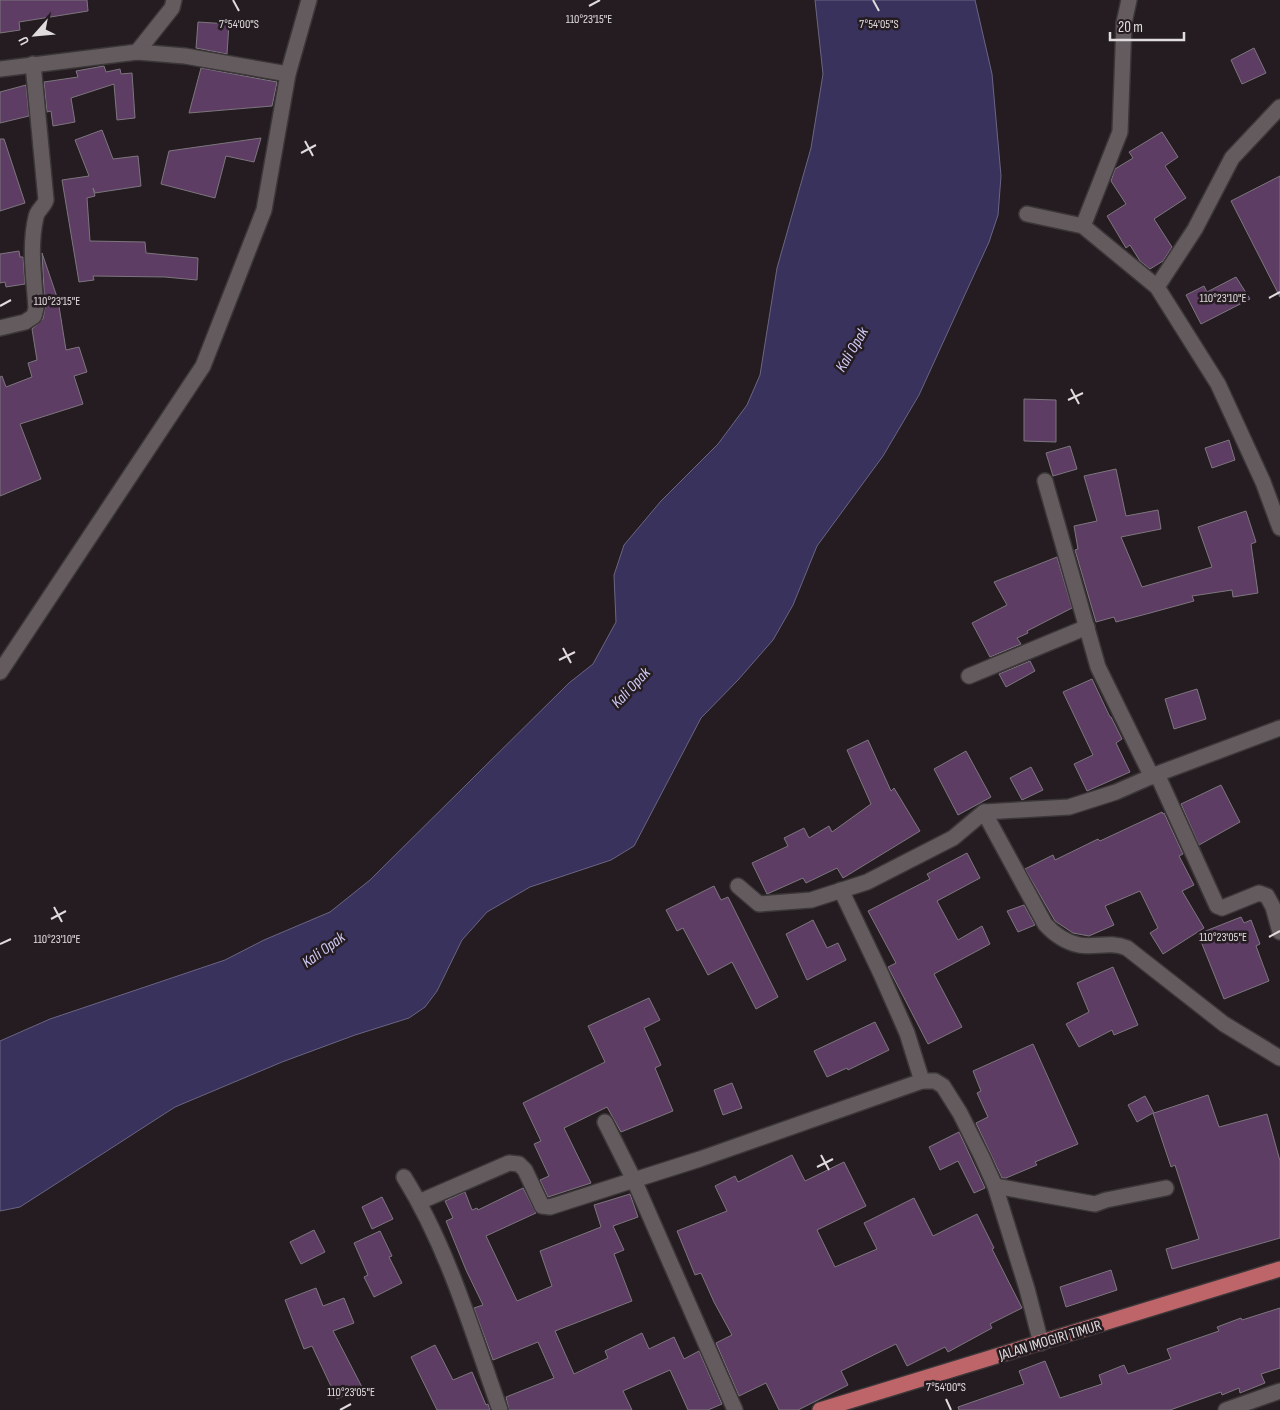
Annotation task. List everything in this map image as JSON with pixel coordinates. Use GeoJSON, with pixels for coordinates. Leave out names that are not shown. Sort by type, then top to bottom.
{"type":"FeatureCollection","features":[{"type":"Feature","properties":{"kind":"main road","name":"JALAN IMOGIRI TIMUR"},"geometry":{"type":"LineString","coordinates":[[820,1410],[1280,1269]]}},
{"type":"Feature","properties":{"kind":"street"},"geometry":{"type":"LineString","coordinates":[[137,52],[172,8],[174,0]]}},
{"type":"Feature","properties":{"kind":"street"},"geometry":{"type":"LineString","coordinates":[[0,672],[203,366],[264,210],[288,74],[309,0]]}},
{"type":"Feature","properties":{"kind":"street"},"geometry":{"type":"LineString","coordinates":[[1083,226],[1120,132],[1124,23],[1129,0]]}},
{"type":"Feature","properties":{"kind":"street"},"geometry":{"type":"LineString","coordinates":[[0,69],[137,52],[185,56],[288,74]]}},
{"type":"Feature","properties":{"kind":"street"},"geometry":{"type":"LineString","coordinates":[[0,328],[30,319],[34,316],[36,308],[32,241],[38,211],[44,206],[46,200],[33,64]]}},
{"type":"Feature","properties":{"kind":"street"},"geometry":{"type":"LineString","coordinates":[[1157,286],[1195,229],[1232,158],[1280,107]]}},
{"type":"Feature","properties":{"kind":"street"},"geometry":{"type":"LineString","coordinates":[[1028,214],[1083,226],[1157,286],[1218,384],[1263,482],[1280,528]]}},
{"type":"Feature","properties":{"kind":"street"},"geometry":{"type":"LineString","coordinates":[[1045,481],[1098,667],[1154,775],[1217,906],[1222,908],[1259,893],[1267,896],[1273,907],[1280,932]]}},
{"type":"Feature","properties":{"kind":"street"},"geometry":{"type":"LineString","coordinates":[[969,676],[1087,627]]}},
{"type":"Feature","properties":{"kind":"street"},"geometry":{"type":"LineString","coordinates":[[738,886],[759,904],[811,900],[867,882],[953,838],[984,812],[1068,806],[1116,792],[1154,775],[1280,728]]}},
{"type":"Feature","properties":{"kind":"street"},"geometry":{"type":"LineString","coordinates":[[984,812],[1045,924],[1053,933],[1080,945],[1117,944],[1127,948],[1224,1024],[1280,1058]]}},
{"type":"Feature","properties":{"kind":"street"},"geometry":{"type":"LineString","coordinates":[[841,890],[907,1033],[922,1081]]}},
{"type":"Feature","properties":{"kind":"street"},"geometry":{"type":"LineString","coordinates":[[419,1202],[509,1163],[519,1164],[525,1170],[542,1206],[550,1207],[700,1159],[922,1081],[935,1081],[943,1086],[960,1113],[995,1186],[1042,1343]]}},
{"type":"Feature","properties":{"kind":"street"},"geometry":{"type":"LineString","coordinates":[[605,1122],[634,1180],[735,1410]]}},
{"type":"Feature","properties":{"kind":"street"},"geometry":{"type":"LineString","coordinates":[[404,1177],[419,1202],[456,1283],[500,1410]]}},
{"type":"Feature","properties":{"kind":"street"},"geometry":{"type":"LineString","coordinates":[[995,1186],[1095,1204],[1166,1188]]}},
{"type":"Feature","properties":{"kind":"street"},"geometry":{"type":"LineString","coordinates":[[1226,1410],[1280,1391]]}},
{"type":"Feature","properties":{"kind":"water","name":"Kali Opak"},"geometry":{"type":"Polygon","coordinates":[[[815,0],[975,0],[992,74],[1001,176],[998,215],[989,242],[919,395],[883,456],[817,546],[793,605],[773,640],[701,718],[634,846],[611,860],[530,887],[487,912],[462,940],[437,991],[425,1007],[409,1018],[355,1035],[282,1062],[175,1107],[20,1207],[0,1211],[0,1041],[50,1019],[225,960],[264,940],[330,912],[370,880],[569,683],[593,664],[616,622],[614,575],[624,545],[661,501],[718,444],[747,405],[760,375],[777,268],[811,148],[823,74],[815,0]]]}},
{"type":"Feature","properties":{"kind":"building"},"geometry":{"type":"Polygon","coordinates":[[[0,0],[87,0],[88,11],[19,22],[20,30],[0,33],[0,0]]]}},
{"type":"Feature","properties":{"kind":"building"},"geometry":{"type":"Polygon","coordinates":[[[198,22],[229,24],[227,54],[196,48],[198,22]]]}},
{"type":"Feature","properties":{"kind":"building"},"geometry":{"type":"Polygon","coordinates":[[[1254,48],[1266,73],[1242,84],[1231,60],[1254,48]]]}},
{"type":"Feature","properties":{"kind":"building"},"geometry":{"type":"Polygon","coordinates":[[[104,66],[106,72],[120,69],[121,74],[132,73],[135,118],[117,120],[114,84],[71,98],[75,122],[53,126],[51,111],[47,112],[44,82],[78,77],[76,71],[104,66]]]}},
{"type":"Feature","properties":{"kind":"building"},"geometry":{"type":"Polygon","coordinates":[[[201,68],[277,82],[272,106],[189,113],[201,68]]]}},
{"type":"Feature","properties":{"kind":"building"},"geometry":{"type":"Polygon","coordinates":[[[26,85],[29,116],[0,123],[0,92],[26,85]]]}},
{"type":"Feature","properties":{"kind":"building"},"geometry":{"type":"Polygon","coordinates":[[[102,130],[113,159],[138,156],[141,186],[95,193],[93,188],[95,196],[87,198],[90,241],[145,242],[146,253],[198,258],[197,280],[165,277],[93,276],[94,280],[79,282],[62,180],[89,176],[75,140],[102,130]]]}},
{"type":"Feature","properties":{"kind":"building"},"geometry":{"type":"Polygon","coordinates":[[[1162,132],[1178,157],[1165,166],[1186,198],[1154,219],[1172,247],[1163,261],[1150,269],[1140,261],[1130,245],[1126,248],[1107,216],[1126,204],[1111,181],[1115,169],[1133,158],[1129,152],[1162,132]]]}},
{"type":"Feature","properties":{"kind":"building"},"geometry":{"type":"Polygon","coordinates":[[[261,138],[254,162],[226,156],[215,198],[161,184],[169,151],[261,138]]]}},
{"type":"Feature","properties":{"kind":"building"},"geometry":{"type":"Polygon","coordinates":[[[0,139],[4,139],[25,203],[0,211],[0,139]]]}},
{"type":"Feature","properties":{"kind":"building"},"geometry":{"type":"Polygon","coordinates":[[[1280,176],[1280,297],[1231,201],[1280,176]]]}},
{"type":"Feature","properties":{"kind":"building"},"geometry":{"type":"Polygon","coordinates":[[[19,251],[20,257],[23,257],[25,284],[6,287],[5,282],[0,283],[0,254],[19,251]]]}},
{"type":"Feature","properties":{"kind":"building"},"geometry":{"type":"Polygon","coordinates":[[[42,253],[58,300],[66,350],[79,347],[87,372],[74,376],[83,404],[20,424],[41,479],[0,496],[0,377],[2,376],[6,387],[32,377],[28,363],[37,360],[32,329],[43,319],[45,308],[42,253]]]}},
{"type":"Feature","properties":{"kind":"building"},"geometry":{"type":"Polygon","coordinates":[[[1236,277],[1250,299],[1201,324],[1186,295],[1204,286],[1207,292],[1236,277]]]}},
{"type":"Feature","properties":{"kind":"building"},"geometry":{"type":"Polygon","coordinates":[[[1024,399],[1056,400],[1056,442],[1024,441],[1024,399]]]}},
{"type":"Feature","properties":{"kind":"building"},"geometry":{"type":"Polygon","coordinates":[[[1229,440],[1235,460],[1212,468],[1205,448],[1229,440]]]}},
{"type":"Feature","properties":{"kind":"building"},"geometry":{"type":"Polygon","coordinates":[[[1070,446],[1077,469],[1053,476],[1046,453],[1070,446]]]}},
{"type":"Feature","properties":{"kind":"building"},"geometry":{"type":"Polygon","coordinates":[[[1116,469],[1126,516],[1158,510],[1161,529],[1121,537],[1142,587],[1212,567],[1198,527],[1246,511],[1256,542],[1251,544],[1258,593],[1233,597],[1232,590],[1192,596],[1194,601],[1150,613],[1116,622],[1114,617],[1096,622],[1075,550],[1078,549],[1074,526],[1097,521],[1084,476],[1116,469]]]}},
{"type":"Feature","properties":{"kind":"building"},"geometry":{"type":"Polygon","coordinates":[[[1057,557],[1072,608],[1017,638],[1021,644],[990,657],[972,623],[1007,605],[994,582],[1057,557]]]}},
{"type":"Feature","properties":{"kind":"building"},"geometry":{"type":"Polygon","coordinates":[[[1030,661],[1035,671],[1006,687],[999,674],[1030,661]]]}},
{"type":"Feature","properties":{"kind":"building"},"geometry":{"type":"Polygon","coordinates":[[[1092,679],[1122,739],[1116,743],[1130,772],[1087,791],[1074,764],[1093,755],[1063,692],[1092,679]]]}},
{"type":"Feature","properties":{"kind":"building"},"geometry":{"type":"Polygon","coordinates":[[[1197,689],[1206,719],[1174,729],[1165,699],[1197,689]]]}},
{"type":"Feature","properties":{"kind":"building"},"geometry":{"type":"Polygon","coordinates":[[[868,740],[891,791],[894,788],[920,831],[843,878],[837,868],[806,883],[803,878],[767,894],[752,863],[788,846],[784,838],[804,828],[809,838],[829,826],[832,832],[871,804],[847,750],[868,740]]]}},
{"type":"Feature","properties":{"kind":"building"},"geometry":{"type":"Polygon","coordinates":[[[966,751],[991,797],[958,815],[934,769],[966,751]]]}},
{"type":"Feature","properties":{"kind":"building"},"geometry":{"type":"Polygon","coordinates":[[[1031,767],[1043,790],[1022,800],[1010,778],[1031,767]]]}},
{"type":"Feature","properties":{"kind":"building"},"geometry":{"type":"Polygon","coordinates":[[[1221,785],[1240,822],[1199,845],[1181,804],[1221,785]]]}},
{"type":"Feature","properties":{"kind":"building"},"geometry":{"type":"Polygon","coordinates":[[[1162,812],[1183,854],[1179,856],[1194,885],[1182,891],[1204,928],[1163,954],[1150,933],[1158,928],[1140,891],[1105,906],[1114,925],[1089,936],[1073,933],[1055,921],[1025,869],[1053,855],[1055,860],[1098,839],[1100,841],[1162,812]]]}},
{"type":"Feature","properties":{"kind":"building"},"geometry":{"type":"Polygon","coordinates":[[[967,853],[980,878],[937,901],[958,940],[982,926],[990,944],[934,974],[962,1027],[928,1044],[888,967],[896,963],[868,911],[930,879],[927,874],[967,853]]]}},
{"type":"Feature","properties":{"kind":"building"},"geometry":{"type":"Polygon","coordinates":[[[714,886],[721,900],[728,897],[778,997],[756,1009],[732,962],[708,975],[683,928],[677,931],[666,910],[714,886]]]}},
{"type":"Feature","properties":{"kind":"building"},"geometry":{"type":"Polygon","coordinates":[[[1024,905],[1035,925],[1018,932],[1007,911],[1024,905]]]}},
{"type":"Feature","properties":{"kind":"building"},"geometry":{"type":"Polygon","coordinates":[[[1241,917],[1244,923],[1251,920],[1260,944],[1256,946],[1269,981],[1224,999],[1198,934],[1241,917]]]}},
{"type":"Feature","properties":{"kind":"building"},"geometry":{"type":"Polygon","coordinates":[[[813,920],[827,948],[838,943],[846,960],[807,980],[786,934],[813,920]]]}},
{"type":"Feature","properties":{"kind":"building"},"geometry":{"type":"Polygon","coordinates":[[[1113,967],[1138,1025],[1114,1035],[1112,1030],[1079,1047],[1066,1024],[1089,1012],[1077,983],[1113,967]]]}},
{"type":"Feature","properties":{"kind":"building"},"geometry":{"type":"Polygon","coordinates":[[[649,998],[660,1020],[644,1028],[661,1065],[655,1068],[673,1111],[621,1132],[607,1107],[564,1128],[591,1183],[548,1197],[540,1180],[549,1176],[534,1144],[541,1141],[523,1103],[605,1062],[588,1026],[649,998]]]}},
{"type":"Feature","properties":{"kind":"building"},"geometry":{"type":"Polygon","coordinates":[[[875,1022],[889,1050],[848,1070],[847,1068],[827,1077],[814,1051],[875,1022]]]}},
{"type":"Feature","properties":{"kind":"building"},"geometry":{"type":"Polygon","coordinates":[[[1033,1044],[1078,1144],[1035,1162],[1037,1165],[1002,1178],[976,1123],[988,1117],[977,1093],[981,1091],[973,1071],[1033,1044]]]}},
{"type":"Feature","properties":{"kind":"building"},"geometry":{"type":"Polygon","coordinates":[[[732,1083],[742,1108],[723,1115],[714,1090],[732,1083]]]}},
{"type":"Feature","properties":{"kind":"building"},"geometry":{"type":"Polygon","coordinates":[[[1208,1095],[1219,1127],[1267,1114],[1280,1161],[1280,1238],[1172,1269],[1166,1249],[1199,1239],[1175,1165],[1171,1167],[1153,1113],[1137,1122],[1128,1105],[1145,1096],[1154,1113],[1208,1095]]]}},
{"type":"Feature","properties":{"kind":"building"},"geometry":{"type":"Polygon","coordinates":[[[959,1132],[985,1188],[974,1193],[958,1161],[940,1170],[929,1147],[959,1132]]]}},
{"type":"Feature","properties":{"kind":"building"},"geometry":{"type":"Polygon","coordinates":[[[792,1155],[805,1181],[844,1162],[866,1206],[817,1230],[835,1267],[877,1249],[864,1223],[914,1198],[933,1236],[977,1214],[994,1248],[992,1249],[1022,1308],[990,1324],[992,1328],[948,1352],[945,1347],[907,1366],[896,1344],[841,1371],[848,1385],[798,1410],[779,1410],[766,1383],[739,1396],[716,1343],[732,1335],[701,1273],[695,1275],[677,1231],[727,1211],[715,1186],[735,1176],[738,1182],[792,1155]]]}},
{"type":"Feature","properties":{"kind":"building"},"geometry":{"type":"Polygon","coordinates":[[[523,1188],[536,1213],[486,1236],[517,1301],[552,1286],[540,1251],[601,1227],[594,1205],[630,1194],[638,1217],[613,1226],[624,1250],[614,1254],[632,1301],[555,1331],[574,1374],[608,1358],[605,1351],[642,1333],[649,1349],[674,1337],[684,1359],[699,1351],[722,1404],[708,1410],[688,1410],[670,1370],[623,1391],[632,1410],[509,1410],[506,1397],[554,1378],[538,1342],[493,1360],[474,1308],[483,1305],[446,1221],[453,1218],[445,1201],[465,1192],[472,1210],[477,1208],[478,1210],[523,1188]]]}},
{"type":"Feature","properties":{"kind":"building"},"geometry":{"type":"Polygon","coordinates":[[[382,1197],[393,1219],[372,1229],[362,1207],[382,1197]]]}},
{"type":"Feature","properties":{"kind":"building"},"geometry":{"type":"Polygon","coordinates":[[[314,1230],[325,1252],[301,1264],[290,1242],[314,1230]]]}},
{"type":"Feature","properties":{"kind":"building"},"geometry":{"type":"Polygon","coordinates":[[[380,1231],[392,1256],[389,1257],[402,1283],[374,1297],[364,1277],[368,1275],[354,1243],[380,1231]]]}},
{"type":"Feature","properties":{"kind":"building"},"geometry":{"type":"Polygon","coordinates":[[[1111,1270],[1117,1290],[1066,1307],[1060,1287],[1111,1270]]]}},
{"type":"Feature","properties":{"kind":"building"},"geometry":{"type":"Polygon","coordinates":[[[316,1288],[323,1306],[344,1298],[354,1323],[333,1331],[362,1387],[337,1399],[312,1346],[304,1349],[285,1300],[316,1288]]]}},
{"type":"Feature","properties":{"kind":"building"},"geometry":{"type":"Polygon","coordinates":[[[1280,1308],[1280,1368],[1261,1374],[1265,1383],[1240,1393],[1239,1388],[1222,1395],[1221,1392],[1170,1410],[959,1410],[958,1407],[1024,1384],[1019,1371],[1045,1361],[1060,1398],[1102,1384],[1099,1375],[1124,1365],[1128,1374],[1171,1359],[1167,1349],[1219,1331],[1217,1327],[1241,1318],[1242,1320],[1280,1308]]]}},
{"type":"Feature","properties":{"kind":"building"},"geometry":{"type":"Polygon","coordinates":[[[435,1345],[453,1380],[472,1372],[490,1410],[437,1410],[411,1357],[435,1345]]]}}]}
